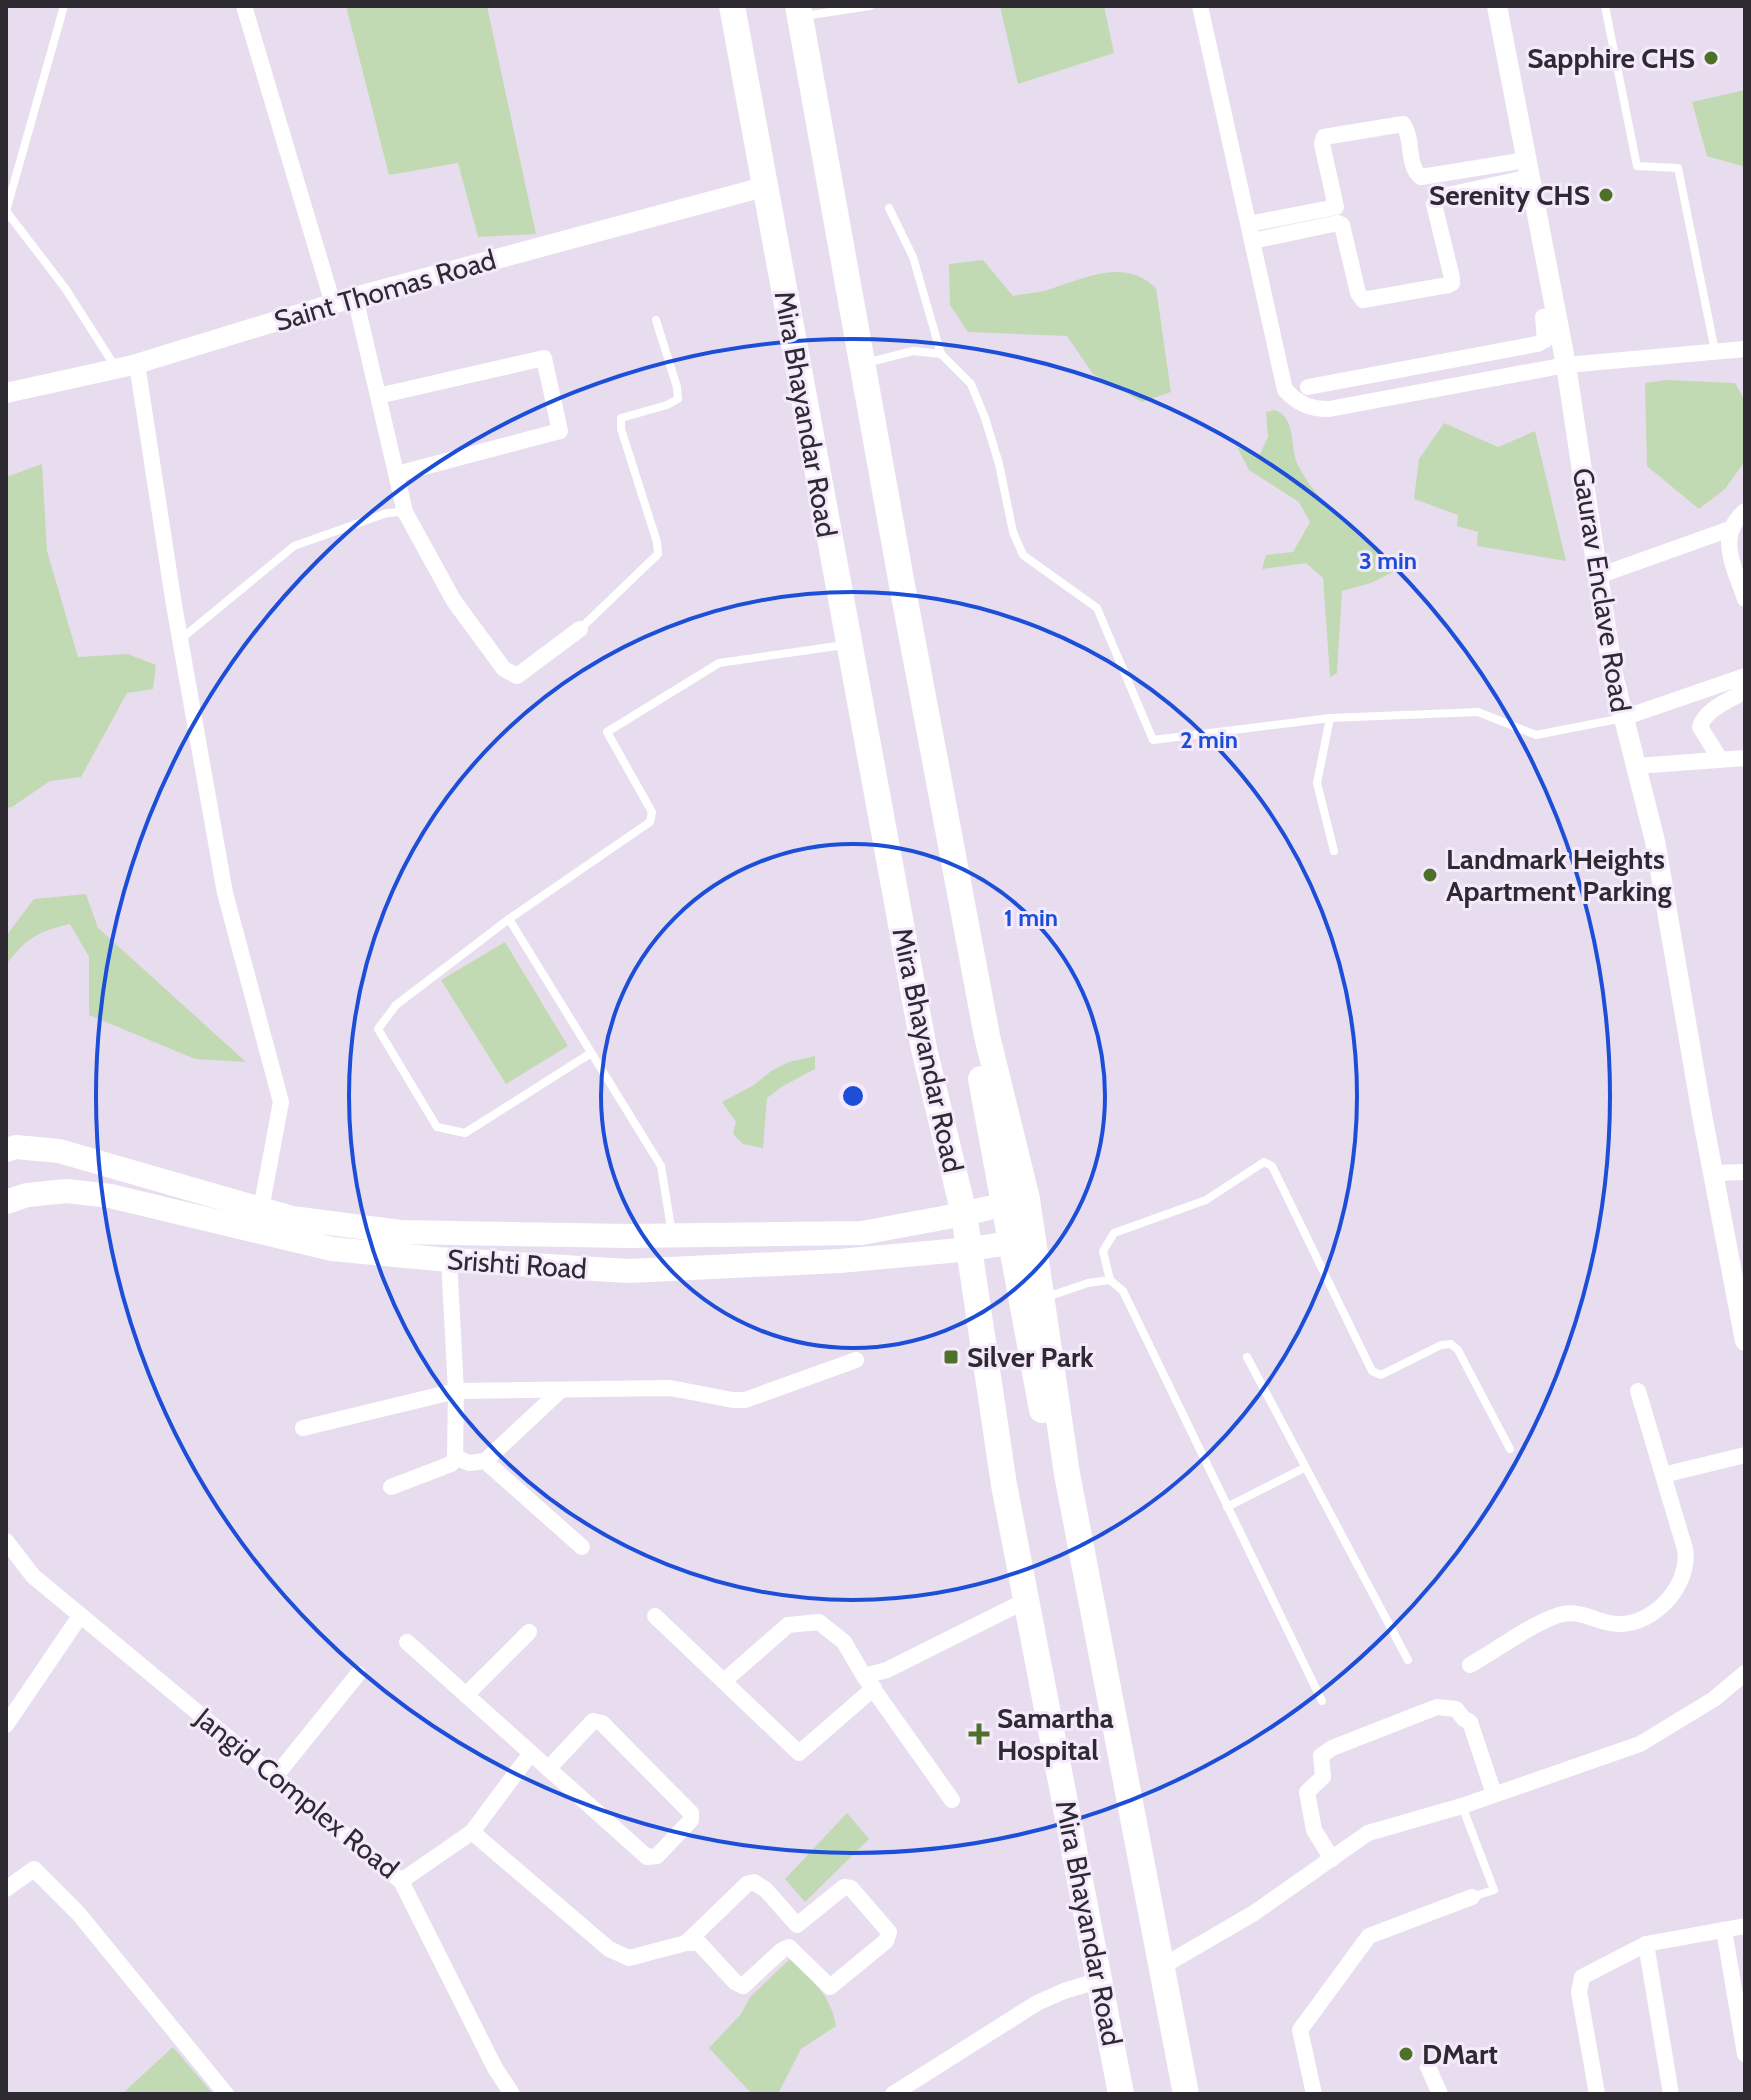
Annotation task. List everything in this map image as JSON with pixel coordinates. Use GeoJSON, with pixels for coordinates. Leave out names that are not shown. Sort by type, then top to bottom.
{"type":"FeatureCollection","features":[{"type":"Feature","properties":{"kind":"main road","name":"Mira Bhayandar Road"},"geometry":{"type":"LineString","coordinates":[[732,6],[924,1049],[971,1249],[1004,1485],[1121,2094]]}},
{"type":"Feature","properties":{"kind":"main road"},"geometry":{"type":"LineString","coordinates":[[799,12],[987,1036],[1027,1199],[1067,1474],[1186,2094]]}},
{"type":"Feature","properties":{"kind":"main road"},"geometry":{"type":"LineString","coordinates":[[856,333],[853,399],[1097,1716],[1171,2094]]}},
{"type":"Feature","properties":{"kind":"main road"},"geometry":{"type":"LineString","coordinates":[[793,346],[820,414],[832,474],[936,1033],[971,1191],[1018,1489],[1134,2094]]}},
{"type":"Feature","properties":{"kind":"main road","name":"Srishti Road"},"geometry":{"type":"LineString","coordinates":[[6,1150],[16,1147],[59,1151],[292,1218],[348,1238],[400,1232],[629,1236],[862,1233],[1027,1199]]}},
{"type":"Feature","properties":{"kind":"main road","name":"Srishti Road"},"geometry":{"type":"LineString","coordinates":[[6,1202],[27,1195],[67,1191],[348,1238],[449,1260],[628,1271],[840,1261],[971,1249],[1034,1239]]}},
{"type":"Feature","properties":{"kind":"main road"},"geometry":{"type":"LineString","coordinates":[[628,1271],[629,1236]]}},
{"type":"Feature","properties":{"kind":"street"},"geometry":{"type":"LineString","coordinates":[[244,6],[333,304]]}},
{"type":"Feature","properties":{"kind":"street"},"geometry":{"type":"LineString","coordinates":[[1200,6],[1285,390],[1297,402],[1312,409],[1566,365],[1745,349]]}},
{"type":"Feature","properties":{"kind":"street","name":"Gaurav Enclave Road"},"geometry":{"type":"LineString","coordinates":[[1497,6],[1566,365],[1613,675],[1655,841],[1745,1341]]}},
{"type":"Feature","properties":{"kind":"street"},"geometry":{"type":"LineString","coordinates":[[1250,233],[1336,207],[1322,144],[1324,137],[1403,124],[1408,131],[1414,170],[1421,177],[1528,168]]}},
{"type":"Feature","properties":{"kind":"street"},"geometry":{"type":"LineString","coordinates":[[1250,233],[1342,225],[1358,293],[1363,300],[1448,285],[1452,283],[1452,278],[1434,204],[1436,200],[1528,168]]}},
{"type":"Feature","properties":{"kind":"street","name":"Saint Thomas Road"},"geometry":{"type":"LineString","coordinates":[[6,393],[137,364],[355,297],[764,187]]}},
{"type":"Feature","properties":{"kind":"street"},"geometry":{"type":"LineString","coordinates":[[355,297],[405,512],[454,601],[504,669],[517,676],[580,629]]}},
{"type":"Feature","properties":{"kind":"street"},"geometry":{"type":"LineString","coordinates":[[1308,387],[1537,344],[1545,340],[1543,317],[1556,314]]}},
{"type":"Feature","properties":{"kind":"street"},"geometry":{"type":"LineString","coordinates":[[378,396],[544,358],[560,431],[397,474]]}},
{"type":"Feature","properties":{"kind":"street"},"geometry":{"type":"LineString","coordinates":[[137,364],[225,893],[281,1102],[261,1209]]}},
{"type":"Feature","properties":{"kind":"street"},"geometry":{"type":"LineString","coordinates":[[1353,378],[1359,403]]}},
{"type":"Feature","properties":{"kind":"street"},"geometry":{"type":"LineString","coordinates":[[1598,576],[1730,529],[1745,511]]}},
{"type":"Feature","properties":{"kind":"street"},"geometry":{"type":"LineString","coordinates":[[1730,529],[1728,544],[1745,599]]}},
{"type":"Feature","properties":{"kind":"street"},"geometry":{"type":"LineString","coordinates":[[1623,718],[1745,676]]}},
{"type":"Feature","properties":{"kind":"street"},"geometry":{"type":"LineString","coordinates":[[1720,759],[1700,727],[1701,720],[1745,691]]}},
{"type":"Feature","properties":{"kind":"street"},"geometry":{"type":"LineString","coordinates":[[1636,766],[1745,758]]}},
{"type":"Feature","properties":{"kind":"street"},"geometry":{"type":"LineString","coordinates":[[1715,1173],[1745,1172]]}},
{"type":"Feature","properties":{"kind":"street"},"geometry":{"type":"LineString","coordinates":[[391,1487],[451,1464],[455,1457],[456,1391],[449,1260]]}},
{"type":"Feature","properties":{"kind":"street"},"geometry":{"type":"LineString","coordinates":[[303,1428],[456,1391],[670,1388],[745,1400],[856,1360]]}},
{"type":"Feature","properties":{"kind":"street"},"geometry":{"type":"LineString","coordinates":[[455,1457],[469,1463],[485,1461],[561,1390]]}},
{"type":"Feature","properties":{"kind":"street"},"geometry":{"type":"LineString","coordinates":[[1470,1665],[1547,1620],[1564,1614],[1578,1614],[1615,1624],[1642,1619],[1672,1595],[1683,1579],[1687,1563],[1638,1391]]}},
{"type":"Feature","properties":{"kind":"street"},"geometry":{"type":"LineString","coordinates":[[1663,1475],[1745,1455]]}},
{"type":"Feature","properties":{"kind":"street"},"geometry":{"type":"LineString","coordinates":[[485,1461],[582,1547]]}},
{"type":"Feature","properties":{"kind":"street","name":"Jangid Complex Road"},"geometry":{"type":"LineString","coordinates":[[6,1541],[33,1576],[401,1881],[472,1832],[531,1753]]}},
{"type":"Feature","properties":{"kind":"street"},"geometry":{"type":"LineString","coordinates":[[655,1616],[799,1753],[869,1682],[1027,1600]]}},
{"type":"Feature","properties":{"kind":"street"},"geometry":{"type":"LineString","coordinates":[[6,1725],[80,1616]]}},
{"type":"Feature","properties":{"kind":"street"},"geometry":{"type":"LineString","coordinates":[[724,1681],[788,1625],[819,1622],[844,1642],[952,1800]]}},
{"type":"Feature","properties":{"kind":"street"},"geometry":{"type":"LineString","coordinates":[[466,1695],[529,1632]]}},
{"type":"Feature","properties":{"kind":"street"},"geometry":{"type":"LineString","coordinates":[[407,1642],[548,1769],[647,1857],[657,1856],[691,1820],[691,1813],[602,1723],[593,1721],[548,1769]]}},
{"type":"Feature","properties":{"kind":"street"},"geometry":{"type":"LineString","coordinates":[[1163,1966],[1254,1913],[1368,1833],[1462,1806],[1640,1744],[1714,1699],[1745,1673]]}},
{"type":"Feature","properties":{"kind":"street"},"geometry":{"type":"LineString","coordinates":[[274,1778],[358,1674]]}},
{"type":"Feature","properties":{"kind":"street"},"geometry":{"type":"LineString","coordinates":[[1332,1859],[1314,1830],[1307,1792],[1323,1777],[1321,1756],[1332,1748],[1437,1707],[1456,1709],[1470,1722],[1494,1794]]}},
{"type":"Feature","properties":{"kind":"street"},"geometry":{"type":"LineString","coordinates":[[472,1832],[609,1949],[629,1958],[686,1943],[699,1943],[735,1982],[743,1986],[789,1947],[830,1987],[886,1941],[889,1932],[851,1888],[844,1887],[797,1925],[766,1890],[754,1882],[747,1884],[686,1943]]}},
{"type":"Feature","properties":{"kind":"street"},"geometry":{"type":"LineString","coordinates":[[6,1889],[34,1869],[78,1913],[226,2094]]}},
{"type":"Feature","properties":{"kind":"street"},"geometry":{"type":"LineString","coordinates":[[401,1881],[495,2068],[512,2094]]}},
{"type":"Feature","properties":{"kind":"street"},"geometry":{"type":"LineString","coordinates":[[1314,2094],[1300,2030],[1369,1936],[1472,1897]]}},
{"type":"Feature","properties":{"kind":"street"},"geometry":{"type":"LineString","coordinates":[[1597,2094],[1579,1984],[1582,1977],[1646,1944],[1745,1926]]}},
{"type":"Feature","properties":{"kind":"street"},"geometry":{"type":"LineString","coordinates":[[1724,1930],[1745,2054]]}},
{"type":"Feature","properties":{"kind":"street"},"geometry":{"type":"LineString","coordinates":[[1646,1944],[1671,2094]]}},
{"type":"Feature","properties":{"kind":"street"},"geometry":{"type":"LineString","coordinates":[[893,2094],[1037,2003],[1100,1980]]}},
{"type":"Feature","properties":{"kind":"street"},"geometry":{"type":"LineString","coordinates":[[1428,2067],[1440,2094]]}},
{"type":"Feature","properties":{"kind":"lane"},"geometry":{"type":"LineString","coordinates":[[64,6],[6,211],[65,288],[116,369]]}},
{"type":"Feature","properties":{"kind":"lane"},"geometry":{"type":"LineString","coordinates":[[799,12],[870,6]]}},
{"type":"Feature","properties":{"kind":"lane"},"geometry":{"type":"LineString","coordinates":[[1605,6],[1637,166],[1678,168],[1715,352]]}},
{"type":"Feature","properties":{"kind":"lane"},"geometry":{"type":"LineString","coordinates":[[889,208],[913,257],[941,354],[971,384],[985,418],[999,464],[1013,532],[1023,555],[1097,608],[1153,740],[1330,718],[1478,712],[1536,735],[1623,718]]}},
{"type":"Feature","properties":{"kind":"lane"},"geometry":{"type":"LineString","coordinates":[[580,629],[658,554],[621,429],[621,418],[678,399],[656,320]]}},
{"type":"Feature","properties":{"kind":"lane"},"geometry":{"type":"LineString","coordinates":[[862,364],[913,351],[941,354]]}},
{"type":"Feature","properties":{"kind":"lane"},"geometry":{"type":"LineString","coordinates":[[181,640],[294,546],[387,513],[405,512]]}},
{"type":"Feature","properties":{"kind":"lane"},"geometry":{"type":"LineString","coordinates":[[591,1053],[465,1133],[437,1127],[378,1029],[396,1005],[509,919],[650,822],[652,812],[607,732],[719,663],[849,644]]}},
{"type":"Feature","properties":{"kind":"lane"},"geometry":{"type":"LineString","coordinates":[[1330,718],[1317,783],[1334,851]]}},
{"type":"Feature","properties":{"kind":"lane"},"geometry":{"type":"LineString","coordinates":[[509,919],[661,1166],[672,1235]]}},
{"type":"Feature","properties":{"kind":"lane"},"geometry":{"type":"LineString","coordinates":[[1322,1701],[1123,1291],[1110,1280],[1103,1251],[1114,1233],[1206,1200],[1264,1162],[1272,1166],[1372,1371],[1381,1375],[1441,1345],[1451,1344],[1458,1350],[1510,1449]]}},
{"type":"Feature","properties":{"kind":"lane"},"geometry":{"type":"LineString","coordinates":[[1043,1298],[1088,1283],[1110,1280]]}},
{"type":"Feature","properties":{"kind":"lane"},"geometry":{"type":"LineString","coordinates":[[1247,1357],[1408,1660]]}},
{"type":"Feature","properties":{"kind":"lane"},"geometry":{"type":"LineString","coordinates":[[1227,1507],[1304,1468]]}},
{"type":"Feature","properties":{"kind":"lane"},"geometry":{"type":"LineString","coordinates":[[1462,1806],[1494,1890],[1472,1897]]}},
{"type":"Feature","properties":{"kind":"green space"},"geometry":{"type":"Polygon","coordinates":[[[346,6],[487,6],[536,234],[478,237],[458,163],[389,175],[346,6]]]}},
{"type":"Feature","properties":{"kind":"green space"},"geometry":{"type":"Polygon","coordinates":[[[1000,6],[1104,6],[1114,53],[1018,84],[1000,6]]]}},
{"type":"Feature","properties":{"kind":"green space"},"geometry":{"type":"Polygon","coordinates":[[[1745,90],[1745,167],[1707,156],[1692,102],[1745,90]]]}},
{"type":"Feature","properties":{"kind":"green space"},"geometry":{"type":"Polygon","coordinates":[[[983,260],[1013,296],[1044,291],[1102,273],[1130,273],[1143,278],[1156,288],[1171,392],[1142,402],[1093,374],[1067,336],[968,332],[950,305],[949,264],[983,260]]]}},
{"type":"Feature","properties":{"kind":"green space"},"geometry":{"type":"Polygon","coordinates":[[[1666,380],[1735,383],[1745,401],[1745,461],[1725,489],[1699,509],[1647,466],[1645,383],[1666,380]]]}},
{"type":"Feature","properties":{"kind":"green space"},"geometry":{"type":"Polygon","coordinates":[[[1275,410],[1287,419],[1295,458],[1307,481],[1330,509],[1399,569],[1371,583],[1342,591],[1337,673],[1330,677],[1323,578],[1306,563],[1262,569],[1266,555],[1293,552],[1310,522],[1299,502],[1249,470],[1237,447],[1259,456],[1268,437],[1266,412],[1275,410]]]}},
{"type":"Feature","properties":{"kind":"green space"},"geometry":{"type":"Polygon","coordinates":[[[1444,423],[1498,447],[1535,431],[1566,561],[1477,546],[1478,532],[1457,526],[1458,515],[1414,499],[1419,459],[1444,423]]]}},
{"type":"Feature","properties":{"kind":"green space"},"geometry":{"type":"Polygon","coordinates":[[[42,464],[47,551],[78,657],[128,654],[156,665],[153,689],[127,693],[81,777],[50,781],[6,808],[6,477],[42,464]]]}},
{"type":"Feature","properties":{"kind":"green space"},"geometry":{"type":"Polygon","coordinates":[[[86,894],[98,928],[246,1062],[195,1059],[89,1015],[89,957],[70,924],[33,937],[6,965],[6,936],[34,899],[86,894]]]}},
{"type":"Feature","properties":{"kind":"green space"},"geometry":{"type":"Polygon","coordinates":[[[505,942],[568,1046],[506,1084],[441,980],[505,942]]]}},
{"type":"Feature","properties":{"kind":"green space"},"geometry":{"type":"Polygon","coordinates":[[[815,1056],[815,1069],[767,1098],[763,1148],[743,1144],[733,1134],[736,1122],[722,1102],[789,1062],[815,1056]]]}},
{"type":"Feature","properties":{"kind":"green space"},"geometry":{"type":"Polygon","coordinates":[[[847,1813],[869,1839],[805,1902],[785,1879],[847,1813]]]}},
{"type":"Feature","properties":{"kind":"green space"},"geometry":{"type":"Polygon","coordinates":[[[792,1957],[825,1996],[836,2026],[801,2049],[778,2094],[752,2094],[709,2048],[741,2014],[750,1997],[792,1957]]]}},
{"type":"Feature","properties":{"kind":"green space"},"geometry":{"type":"Polygon","coordinates":[[[173,2047],[213,2094],[122,2094],[173,2047]]]}},
{"type":"Feature","properties":{"kind":"place","name":"Sapphire CHS"},"geometry":{"type":"Point","coordinates":[1711,58]}},
{"type":"Feature","properties":{"kind":"place","name":"Serenity CHS"},"geometry":{"type":"Point","coordinates":[1606,195]}},
{"type":"Feature","properties":{"kind":"place","name":"Landmark Heights Apartment Parking"},"geometry":{"type":"Point","coordinates":[1430,875]}},
{"type":"Feature","properties":{"kind":"place","name":"Silver Park"},"geometry":{"type":"Point","coordinates":[951,1357]}},
{"type":"Feature","properties":{"kind":"place","name":"Samartha Hospital"},"geometry":{"type":"Point","coordinates":[979,1734]}},
{"type":"Feature","properties":{"kind":"place","name":"DMart"},"geometry":{"type":"Point","coordinates":[1406,2054]}}]}
